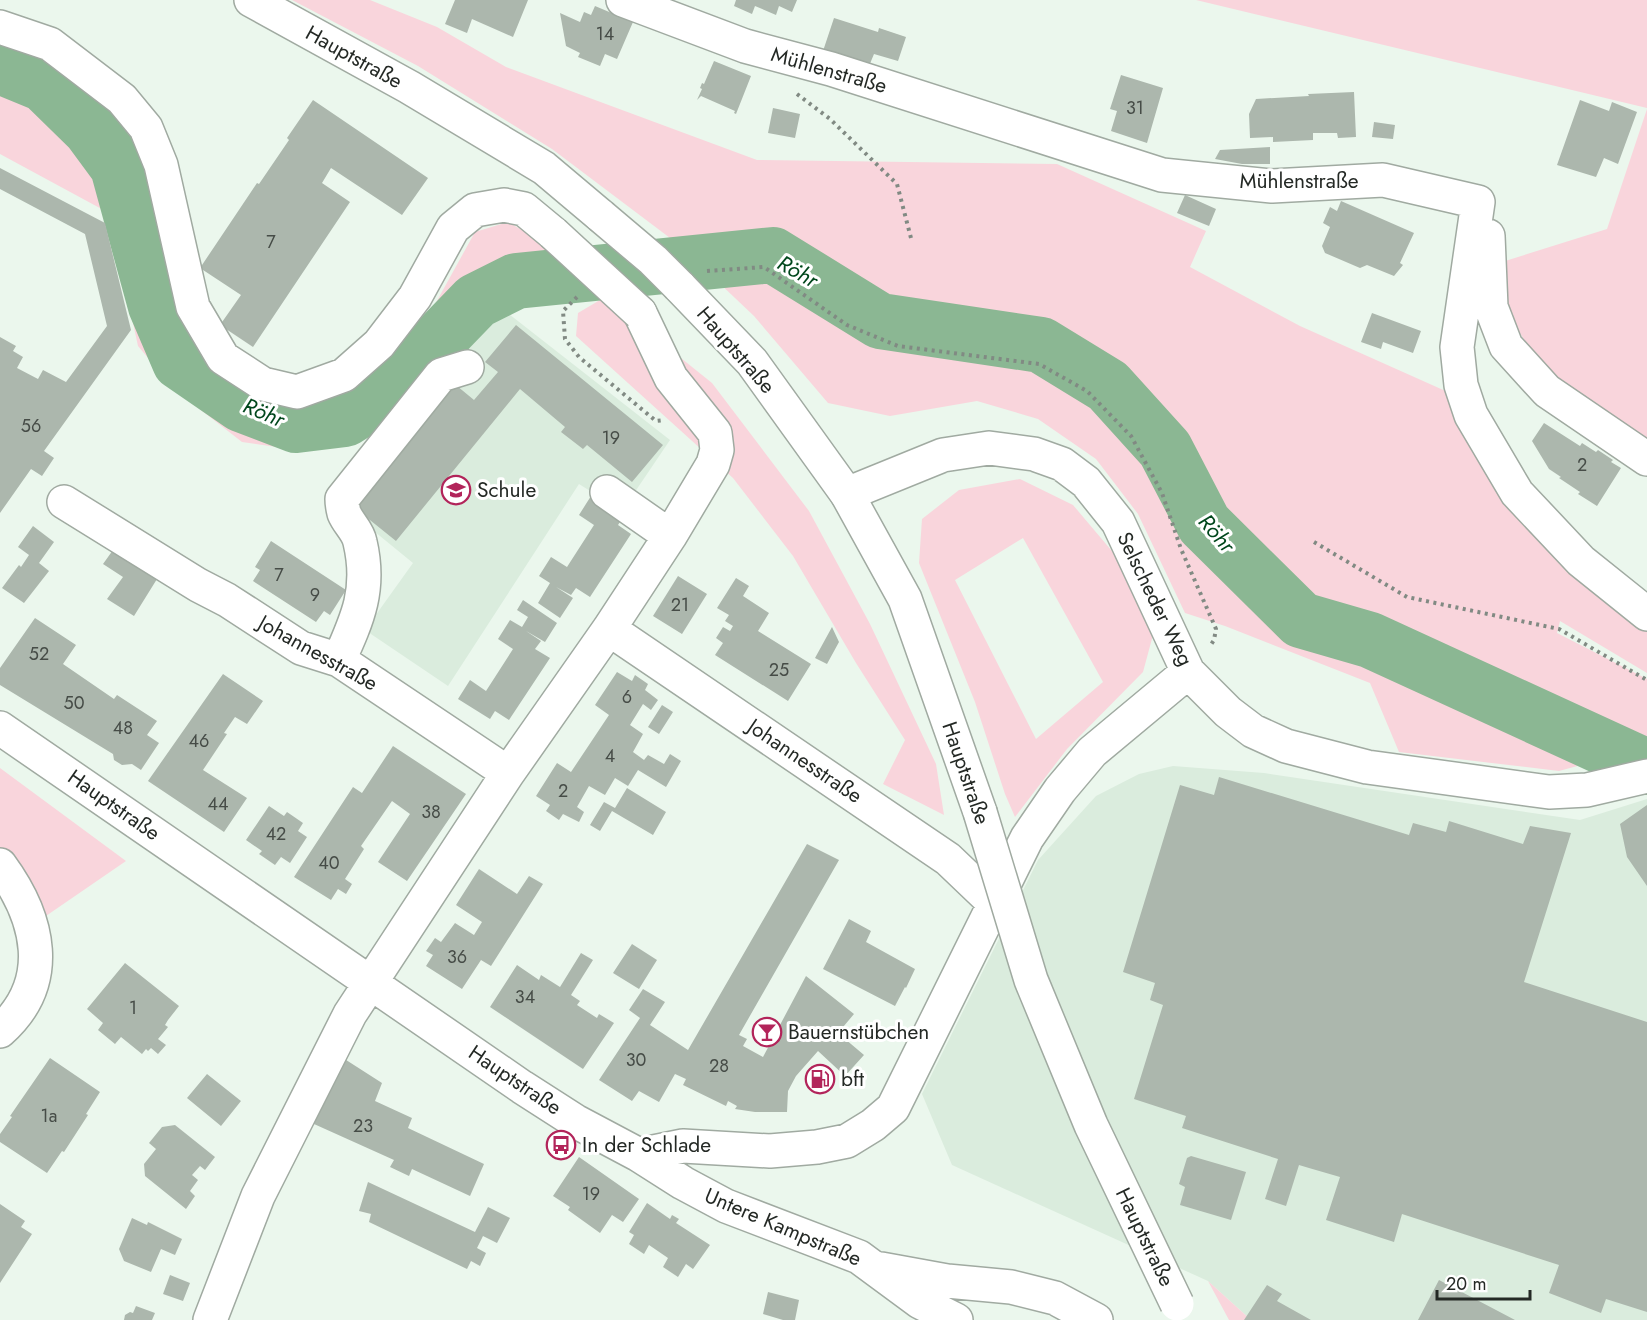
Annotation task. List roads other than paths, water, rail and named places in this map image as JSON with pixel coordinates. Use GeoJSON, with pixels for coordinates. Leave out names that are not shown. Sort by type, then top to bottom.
{"type":"FeatureCollection","features":[{"type":"Feature","properties":{"kind":"street","name":"Hauptstraße"},"geometry":{"type":"LineString","coordinates":[[251,0],[409,87],[544,168],[653,260],[752,362],[847,494],[905,599],[980,812],[1031,980],[1091,1125],[1182,1312]]}},
{"type":"Feature","properties":{"kind":"street","name":"Mühlenstraße"},"geometry":{"type":"LineString","coordinates":[[623,0],[745,46],[831,69],[1162,175],[1272,186],[1383,180],[1478,202]]}},
{"type":"Feature","properties":{"kind":"street"},"geometry":{"type":"LineString","coordinates":[[0,27],[50,44],[122,99],[146,128],[161,165],[193,307],[223,358],[263,384],[297,392],[344,375],[379,344],[415,297],[453,228],[475,210],[504,205],[524,209],[640,313],[671,378],[715,434],[717,450],[713,464],[670,536],[609,629],[508,773],[350,1014],[258,1196],[210,1320]]}},
{"type":"Feature","properties":{"kind":"street"},"geometry":{"type":"LineString","coordinates":[[1478,202],[1487,213],[1491,307],[1506,346],[1546,391],[1647,459]]}},
{"type":"Feature","properties":{"kind":"street"},"geometry":{"type":"LineString","coordinates":[[1478,202],[1456,346],[1461,385],[1471,416],[1517,493],[1581,561],[1647,614]]}},
{"type":"Feature","properties":{"kind":"street"},"geometry":{"type":"LineString","coordinates":[[339,660],[362,604],[364,577],[360,540],[344,513],[342,499],[441,375],[467,367]]}},
{"type":"Feature","properties":{"kind":"street","name":"Selscheder Weg"},"geometry":{"type":"LineString","coordinates":[[847,494],[943,455],[990,448],[1034,454],[1062,464],[1086,482],[1118,522],[1188,672],[1228,712],[1253,731],[1286,746],[1367,767],[1549,792],[1587,790],[1640,778]]}},
{"type":"Feature","properties":{"kind":"street"},"geometry":{"type":"LineString","coordinates":[[607,492],[670,536]]}},
{"type":"Feature","properties":{"kind":"street","name":"Johannesstraße"},"geometry":{"type":"LineString","coordinates":[[64,502],[301,648],[339,660],[508,773]]}},
{"type":"Feature","properties":{"kind":"street","name":"Johannesstraße"},"geometry":{"type":"LineString","coordinates":[[609,629],[948,859],[993,902]]}},
{"type":"Feature","properties":{"kind":"street"},"geometry":{"type":"LineString","coordinates":[[639,1155],[683,1146],[770,1151],[817,1148],[847,1141],[873,1125],[893,1108],[993,902],[1027,838],[1060,790],[1092,752],[1188,672]]}},
{"type":"Feature","properties":{"kind":"street","name":"Hauptstraße"},"geometry":{"type":"LineString","coordinates":[[0,728],[522,1087],[575,1121],[639,1155]]}},
{"type":"Feature","properties":{"kind":"street"},"geometry":{"type":"LineString","coordinates":[[0,865],[25,907],[36,958],[30,991],[20,1010],[0,1031]]}},
{"type":"Feature","properties":{"kind":"street","name":"Untere Kampstraße"},"geometry":{"type":"LineString","coordinates":[[639,1155],[726,1206],[859,1257],[876,1268],[898,1288],[956,1320]]}},
{"type":"Feature","properties":{"kind":"street"},"geometry":{"type":"LineString","coordinates":[[876,1268],[946,1281],[1011,1287],[1055,1298],[1096,1320]]}},
{"type":"Feature","properties":{"kind":"waterway","name":"Röhr"},"geometry":{"type":"LineString","coordinates":[[0,66],[44,84],[90,129],[118,167],[156,306],[180,362],[241,404],[296,425],[345,419],[388,392],[476,301],[516,281],[773,255],[880,321],[1041,345],[1108,386],[1165,449],[1204,524],[1301,620],[1370,640],[1647,767]]}},
{"type":"Feature","properties":{"kind":"place","name":"Schule"},"geometry":{"type":"Point","coordinates":[456,490]}},
{"type":"Feature","properties":{"kind":"place","name":"Bauernstübchen"},"geometry":{"type":"Point","coordinates":[767,1032]}},
{"type":"Feature","properties":{"kind":"place","name":"bft"},"geometry":{"type":"Point","coordinates":[820,1079]}},
{"type":"Feature","properties":{"kind":"place","name":"In der Schlade"},"geometry":{"type":"Point","coordinates":[561,1145]}}]}
